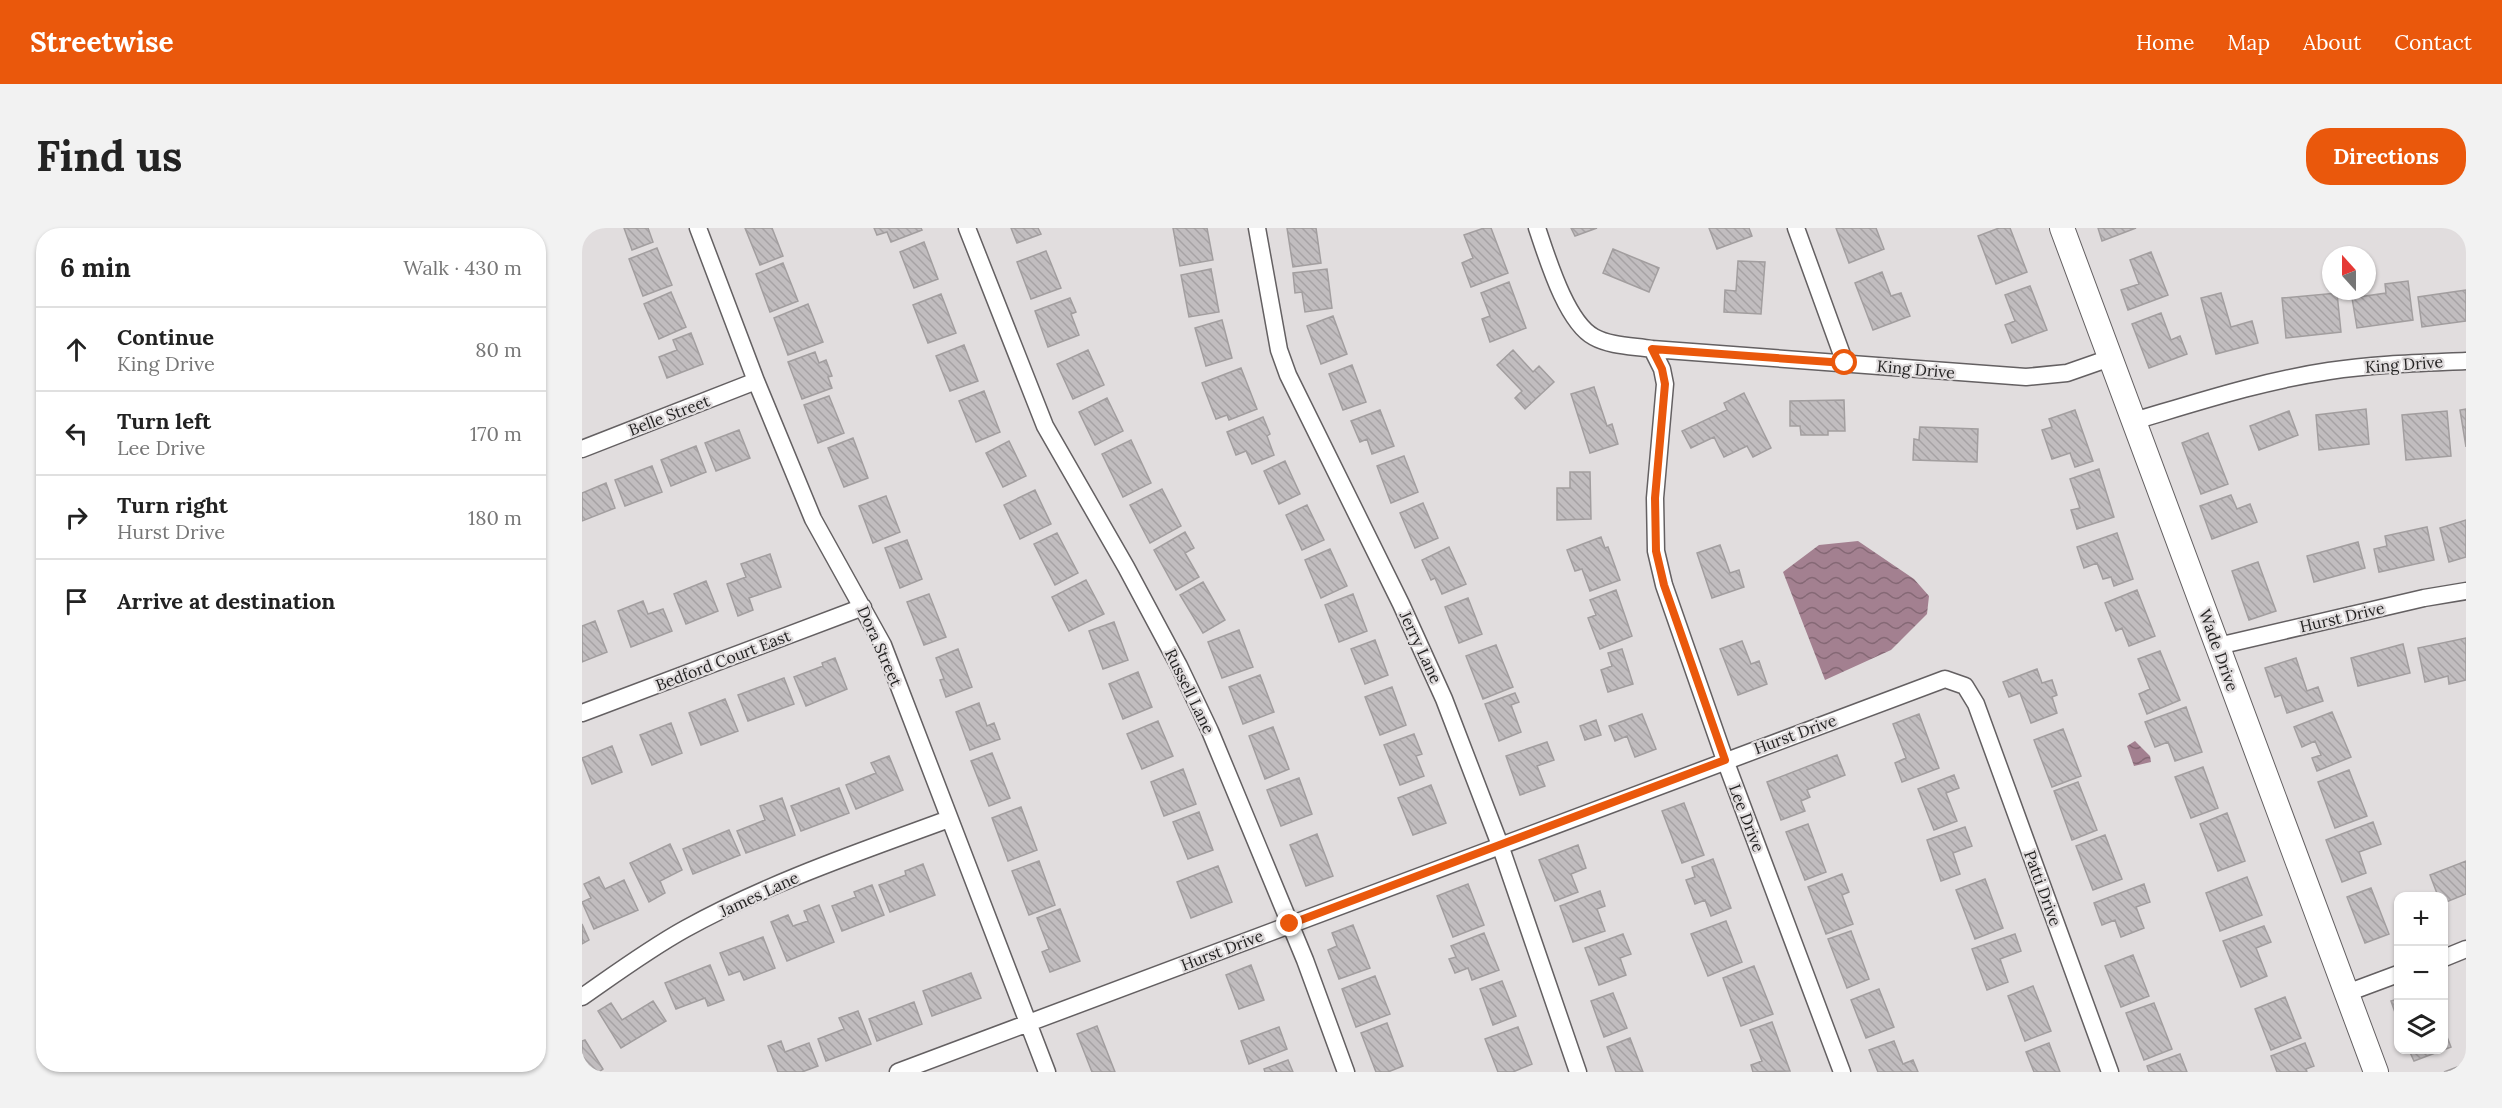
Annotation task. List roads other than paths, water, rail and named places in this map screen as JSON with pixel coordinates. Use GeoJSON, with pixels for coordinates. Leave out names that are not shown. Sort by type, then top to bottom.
{"type":"FeatureCollection","features":[{"type":"Feature","properties":{"kind":"street","name":"Dora Street"},"geometry":{"type":"LineString","coordinates":[[698,228],[756,381],[813,519],[883,645],[1047,1072]]}},
{"type":"Feature","properties":{"kind":"street","name":"Russell Lane"},"geometry":{"type":"LineString","coordinates":[[967,228],[1045,426],[1126,567],[1179,666],[1210,731],[1290,924],[1346,1072]]}},
{"type":"Feature","properties":{"kind":"street","name":"Jerry Lane"},"geometry":{"type":"LineString","coordinates":[[1257,228],[1279,350],[1288,375],[1401,604],[1444,699],[1500,845],[1578,1072]]}},
{"type":"Feature","properties":{"kind":"street","name":"King Drive"},"geometry":{"type":"LineString","coordinates":[[1537,228],[1560,292],[1581,327],[1592,337],[1602,340],[1652,349],[2026,377],[2067,374],[2110,358]]}},
{"type":"Feature","properties":{"kind":"street"},"geometry":{"type":"LineString","coordinates":[[1796,228],[1845,363]]}},
{"type":"Feature","properties":{"kind":"street","name":"Wade Drive"},"geometry":{"type":"LineString","coordinates":[[2062,228],[2376,1072]]}},
{"type":"Feature","properties":{"kind":"street","name":"Lee Drive"},"geometry":{"type":"LineString","coordinates":[[1652,349],[1662,369],[1665,384],[1655,498],[1656,551],[1667,596],[1725,760],[1842,1072]]}},
{"type":"Feature","properties":{"kind":"street","name":"King Drive"},"geometry":{"type":"LineString","coordinates":[[2134,421],[2260,385],[2327,371],[2384,364],[2466,361]]}},
{"type":"Feature","properties":{"kind":"street","name":"Belle Street"},"geometry":{"type":"LineString","coordinates":[[582,449],[756,381]]}},
{"type":"Feature","properties":{"kind":"street","name":"Hurst Drive"},"geometry":{"type":"LineString","coordinates":[[2218,646],[2424,598],[2466,591]]}},
{"type":"Feature","properties":{"kind":"street","name":"Bedford Court East"},"geometry":{"type":"LineString","coordinates":[[582,713],[863,607]]}},
{"type":"Feature","properties":{"kind":"street","name":"Hurst Drive"},"geometry":{"type":"LineString","coordinates":[[898,1072],[1945,678],[1965,686],[1976,704]]}},
{"type":"Feature","properties":{"kind":"street","name":"Patti Drive"},"geometry":{"type":"LineString","coordinates":[[1976,704],[2110,1072]]}},
{"type":"Feature","properties":{"kind":"street","name":"James Lane"},"geometry":{"type":"LineString","coordinates":[[582,997],[684,930],[734,904],[823,865],[949,819]]}},
{"type":"Feature","properties":{"kind":"street"},"geometry":{"type":"LineString","coordinates":[[2448,956],[2466,949]]}},
{"type":"Feature","properties":{"kind":"street"},"geometry":{"type":"LineString","coordinates":[[2347,993],[2394,975]]}},
{"type":"Feature","properties":{"kind":"water"},"geometry":{"type":"Polygon","coordinates":[[[1858,541],[1914,579],[1929,596],[1927,614],[1891,650],[1825,680],[1783,572],[1819,545],[1858,541]]]}},
{"type":"Feature","properties":{"kind":"water"},"geometry":{"type":"Polygon","coordinates":[[[2135,741],[2150,756],[2151,762],[2134,766],[2127,746],[2135,741]]]}}]}
